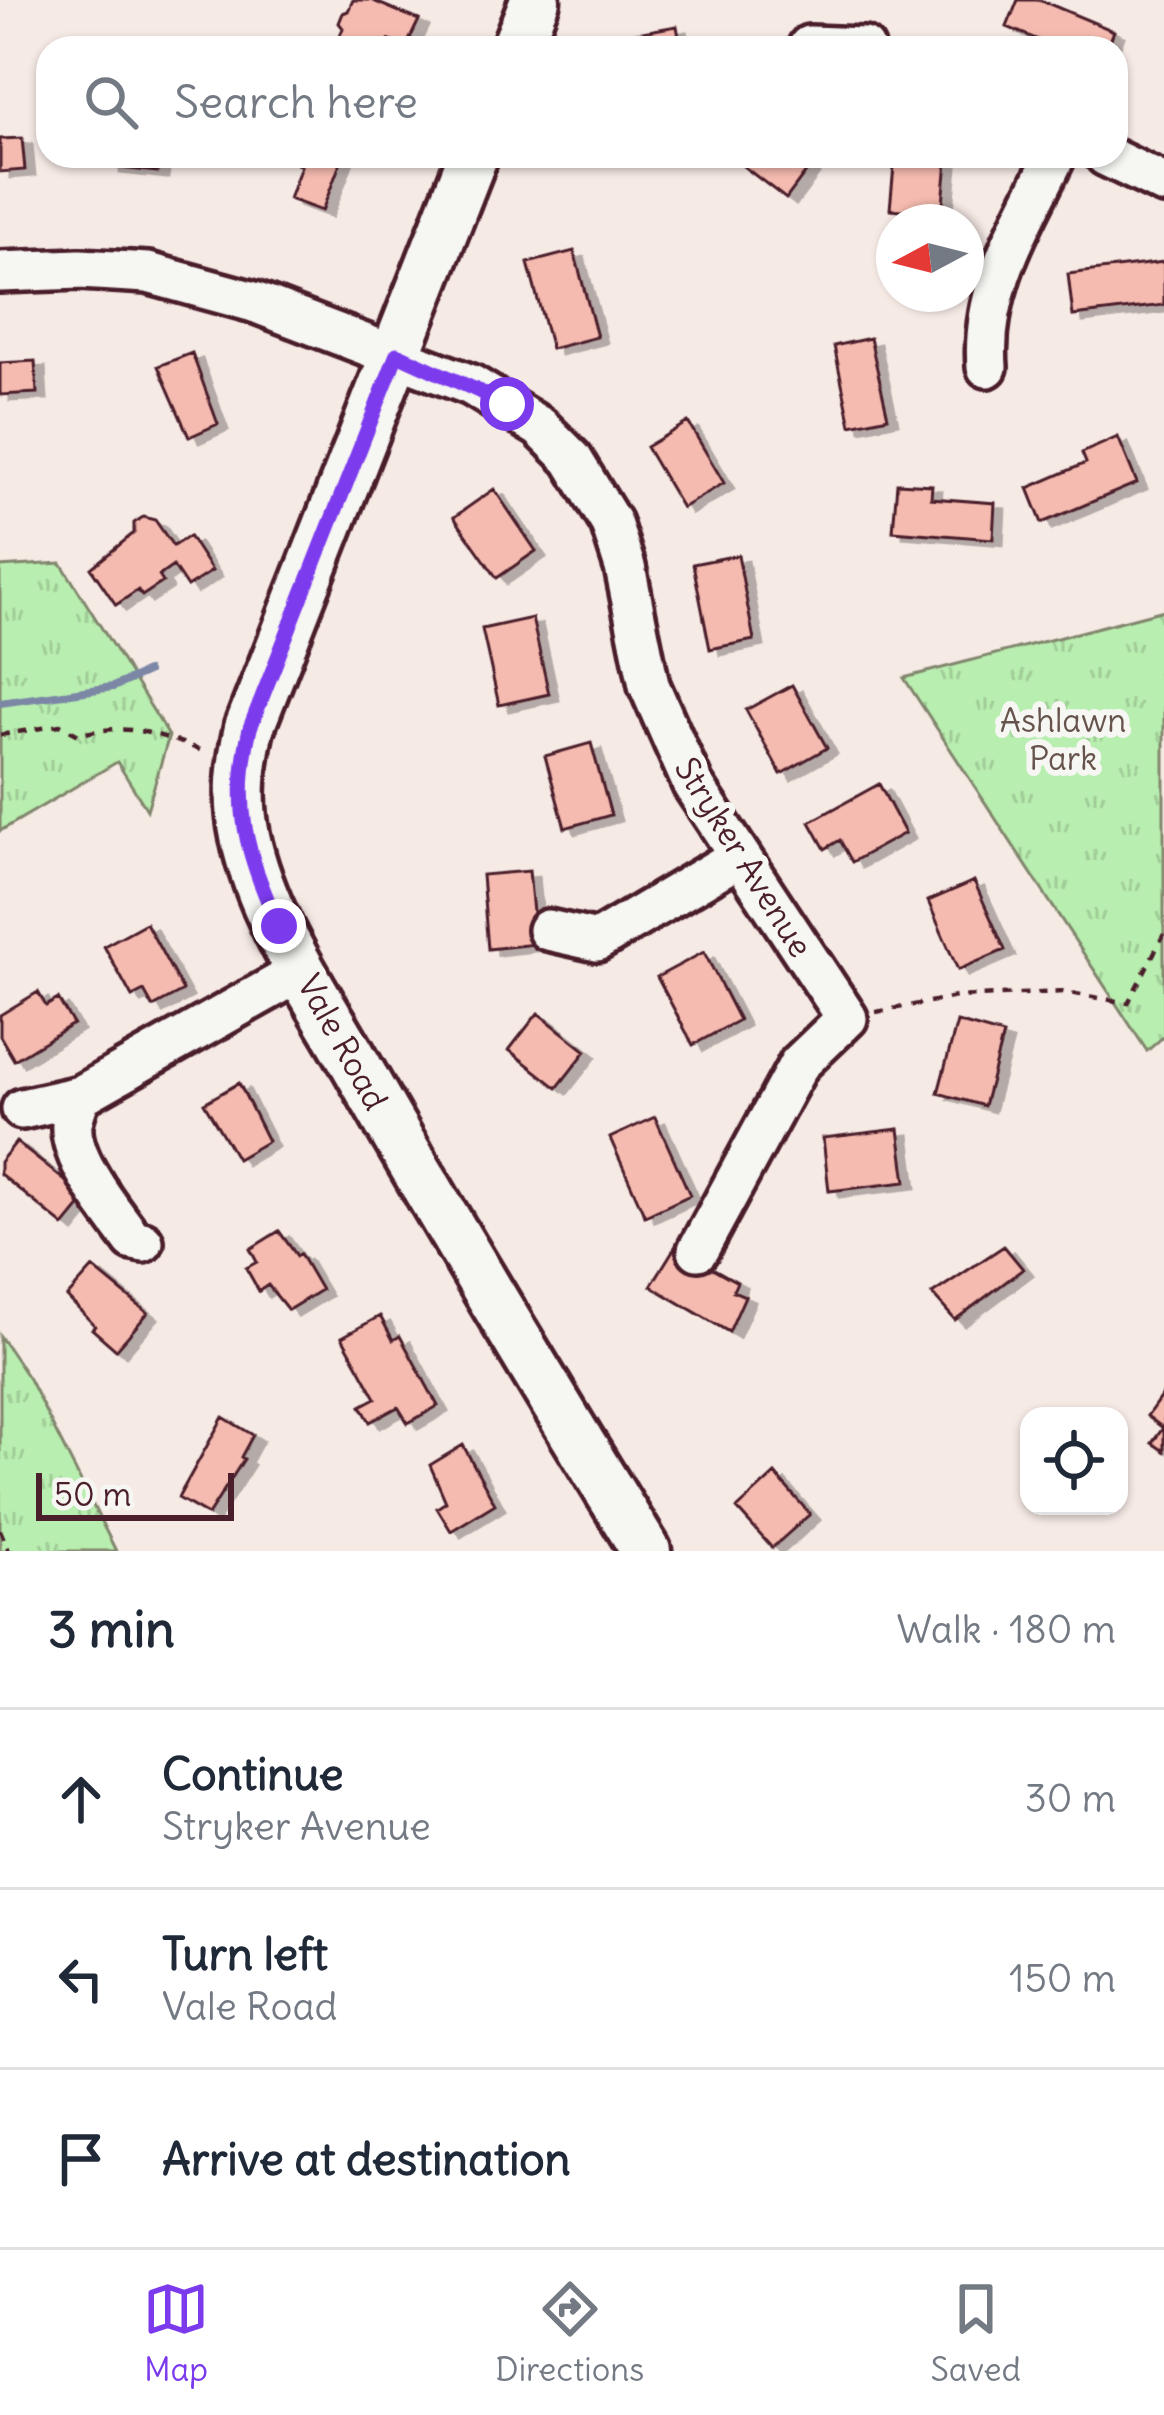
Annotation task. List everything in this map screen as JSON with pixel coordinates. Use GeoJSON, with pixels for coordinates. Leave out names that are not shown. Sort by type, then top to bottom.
{"type":"FeatureCollection","features":[{"type":"Feature","properties":{"kind":"main road"},"geometry":{"type":"LineString","coordinates":[[521,36],[536,0]]}},
{"type":"Feature","properties":{"kind":"main road","name":"Vale Road"},"geometry":{"type":"LineString","coordinates":[[468,168],[250,728],[242,763],[244,836],[258,880],[303,970],[440,1215],[646,1551]]}},
{"type":"Feature","properties":{"kind":"street"},"geometry":{"type":"LineString","coordinates":[[1128,167],[1164,184]]}},
{"type":"Feature","properties":{"kind":"street"},"geometry":{"type":"LineString","coordinates":[[987,367],[988,312],[997,275],[1049,168]]}},
{"type":"Feature","properties":{"kind":"street","name":"Stryker Avenue"},"geometry":{"type":"LineString","coordinates":[[0,272],[148,273],[254,302],[376,352],[397,354],[507,404],[540,428],[572,459],[594,490],[618,545],[643,663],[668,735],[693,785],[847,1018]]}},
{"type":"Feature","properties":{"kind":"street"},"geometry":{"type":"LineString","coordinates":[[548,930],[597,941],[740,856]]}},
{"type":"Feature","properties":{"kind":"street"},"geometry":{"type":"LineString","coordinates":[[22,1109],[80,1096],[303,970]]}},
{"type":"Feature","properties":{"kind":"street"},"geometry":{"type":"LineString","coordinates":[[698,1250],[799,1064],[847,1018]]}},
{"type":"Feature","properties":{"kind":"street"},"geometry":{"type":"LineString","coordinates":[[80,1096],[72,1125],[75,1150],[111,1211],[134,1240],[143,1242]]}},
{"type":"Feature","properties":{"kind":"path"},"geometry":{"type":"LineString","coordinates":[[0,735],[60,724],[79,735],[103,728],[126,729],[170,736],[242,763]]}},
{"type":"Feature","properties":{"kind":"path"},"geometry":{"type":"LineString","coordinates":[[847,1018],[956,997],[1063,992],[1128,1003],[1164,934]]}},
{"type":"Feature","properties":{"kind":"path"},"geometry":{"type":"LineString","coordinates":[[0,1530],[9,1551]]}},
{"type":"Feature","properties":{"kind":"green space"},"geometry":{"type":"Polygon","coordinates":[[[61,563],[169,736],[147,810],[117,762],[0,831],[0,567],[61,563]]]}},
{"type":"Feature","properties":{"kind":"green space","name":"Ashlawn Park"},"geometry":{"type":"Polygon","coordinates":[[[1164,610],[1164,1036],[1147,1051],[904,678],[1164,610]]]}},
{"type":"Feature","properties":{"kind":"green space"},"geometry":{"type":"Polygon","coordinates":[[[0,1336],[29,1379],[116,1551],[0,1551],[0,1336]]]}},
{"type":"Feature","properties":{"kind":"building"},"geometry":{"type":"Polygon","coordinates":[[[353,0],[371,0],[419,20],[411,36],[340,36],[343,28],[339,23],[353,0]]]}},
{"type":"Feature","properties":{"kind":"building"},"geometry":{"type":"Polygon","coordinates":[[[1018,0],[1040,0],[1114,31],[1112,36],[1028,36],[1007,27],[1018,0]]]}},
{"type":"Feature","properties":{"kind":"building"},"geometry":{"type":"Polygon","coordinates":[[[677,26],[679,36],[625,36],[677,26]]]}},
{"type":"Feature","properties":{"kind":"building"},"geometry":{"type":"Polygon","coordinates":[[[22,138],[25,170],[0,172],[0,139],[22,138]]]}},
{"type":"Feature","properties":{"kind":"building"},"geometry":{"type":"Polygon","coordinates":[[[300,168],[338,168],[322,211],[289,199],[300,168]]]}},
{"type":"Feature","properties":{"kind":"building"},"geometry":{"type":"Polygon","coordinates":[[[746,168],[809,168],[786,199],[746,168]]]}},
{"type":"Feature","properties":{"kind":"building"},"geometry":{"type":"Polygon","coordinates":[[[894,168],[946,168],[943,204],[890,204],[894,168]]]}},
{"type":"Feature","properties":{"kind":"building"},"geometry":{"type":"Polygon","coordinates":[[[574,251],[597,337],[551,349],[528,263],[574,251]]]}},
{"type":"Feature","properties":{"kind":"building"},"geometry":{"type":"Polygon","coordinates":[[[1164,262],[1164,305],[1073,316],[1068,274],[1164,262]]]}},
{"type":"Feature","properties":{"kind":"building"},"geometry":{"type":"Polygon","coordinates":[[[870,338],[888,417],[851,425],[834,346],[870,338]]]}},
{"type":"Feature","properties":{"kind":"building"},"geometry":{"type":"Polygon","coordinates":[[[192,353],[218,424],[189,437],[158,366],[192,353]]]}},
{"type":"Feature","properties":{"kind":"building"},"geometry":{"type":"Polygon","coordinates":[[[35,361],[37,393],[0,395],[0,363],[35,361]]]}},
{"type":"Feature","properties":{"kind":"building"},"geometry":{"type":"Polygon","coordinates":[[[688,422],[724,483],[682,508],[646,447],[688,422]]]}},
{"type":"Feature","properties":{"kind":"building"},"geometry":{"type":"Polygon","coordinates":[[[1118,437],[1137,483],[1042,523],[1028,488],[1086,463],[1082,453],[1118,437]]]}},
{"type":"Feature","properties":{"kind":"building"},"geometry":{"type":"Polygon","coordinates":[[[897,483],[932,485],[931,498],[995,503],[993,539],[893,531],[897,483]]]}},
{"type":"Feature","properties":{"kind":"building"},"geometry":{"type":"Polygon","coordinates":[[[494,489],[536,551],[497,578],[454,517],[494,489]]]}},
{"type":"Feature","properties":{"kind":"building"},"geometry":{"type":"Polygon","coordinates":[[[143,517],[155,520],[173,546],[189,536],[212,571],[187,587],[173,566],[159,576],[163,582],[142,596],[138,590],[116,605],[91,568],[134,533],[134,523],[143,517]]]}},
{"type":"Feature","properties":{"kind":"building"},"geometry":{"type":"Polygon","coordinates":[[[738,555],[754,640],[710,649],[693,564],[738,555]]]}},
{"type":"Feature","properties":{"kind":"building"},"geometry":{"type":"Polygon","coordinates":[[[532,618],[549,694],[499,705],[482,629],[532,618]]]}},
{"type":"Feature","properties":{"kind":"building"},"geometry":{"type":"Polygon","coordinates":[[[792,685],[827,748],[781,774],[746,710],[792,685]]]}},
{"type":"Feature","properties":{"kind":"building"},"geometry":{"type":"Polygon","coordinates":[[[591,743],[611,815],[565,828],[545,756],[591,743]]]}},
{"type":"Feature","properties":{"kind":"building"},"geometry":{"type":"Polygon","coordinates":[[[879,784],[905,833],[852,862],[840,840],[825,849],[810,822],[879,784]]]}},
{"type":"Feature","properties":{"kind":"building"},"geometry":{"type":"Polygon","coordinates":[[[529,871],[536,944],[488,949],[482,875],[529,871]]]}},
{"type":"Feature","properties":{"kind":"building"},"geometry":{"type":"Polygon","coordinates":[[[974,881],[1005,950],[958,970],[928,901],[974,881]]]}},
{"type":"Feature","properties":{"kind":"building"},"geometry":{"type":"Polygon","coordinates":[[[146,923],[183,991],[153,1007],[144,991],[132,997],[104,946],[146,923]]]}},
{"type":"Feature","properties":{"kind":"building"},"geometry":{"type":"Polygon","coordinates":[[[704,952],[739,1020],[693,1045],[657,977],[704,952]]]}},
{"type":"Feature","properties":{"kind":"building"},"geometry":{"type":"Polygon","coordinates":[[[38,992],[46,1006],[58,999],[73,1024],[14,1060],[0,1036],[0,1015],[38,992]]]}},
{"type":"Feature","properties":{"kind":"building"},"geometry":{"type":"Polygon","coordinates":[[[538,1013],[586,1051],[557,1088],[509,1050],[538,1013]]]}},
{"type":"Feature","properties":{"kind":"building"},"geometry":{"type":"Polygon","coordinates":[[[957,1022],[1003,1035],[984,1106],[938,1093],[957,1022]]]}},
{"type":"Feature","properties":{"kind":"building"},"geometry":{"type":"Polygon","coordinates":[[[239,1083],[268,1141],[237,1159],[204,1103],[239,1083]]]}},
{"type":"Feature","properties":{"kind":"building"},"geometry":{"type":"Polygon","coordinates":[[[655,1117],[690,1195],[645,1216],[610,1138],[655,1117]]]}},
{"type":"Feature","properties":{"kind":"building"},"geometry":{"type":"Polygon","coordinates":[[[899,1129],[906,1182],[829,1191],[823,1138],[899,1129]]]}},
{"type":"Feature","properties":{"kind":"building"},"geometry":{"type":"Polygon","coordinates":[[[16,1142],[87,1198],[64,1226],[0,1174],[0,1162],[16,1142]]]}},
{"type":"Feature","properties":{"kind":"building"},"geometry":{"type":"Polygon","coordinates":[[[279,1231],[300,1254],[321,1290],[288,1310],[268,1285],[259,1291],[246,1268],[257,1262],[250,1249],[279,1231]]]}},
{"type":"Feature","properties":{"kind":"building"},"geometry":{"type":"Polygon","coordinates":[[[1004,1246],[1023,1269],[955,1320],[932,1294],[1004,1246]]]}},
{"type":"Feature","properties":{"kind":"building"},"geometry":{"type":"Polygon","coordinates":[[[675,1247],[737,1282],[733,1291],[745,1296],[729,1332],[651,1286],[675,1247]]]}},
{"type":"Feature","properties":{"kind":"building"},"geometry":{"type":"Polygon","coordinates":[[[93,1268],[148,1313],[116,1350],[67,1297],[93,1268]]]}},
{"type":"Feature","properties":{"kind":"building"},"geometry":{"type":"Polygon","coordinates":[[[380,1316],[393,1340],[400,1336],[438,1406],[408,1423],[398,1407],[370,1422],[361,1406],[376,1398],[342,1337],[380,1316]]]}},
{"type":"Feature","properties":{"kind":"building"},"geometry":{"type":"Polygon","coordinates":[[[1164,1392],[1164,1451],[1152,1443],[1163,1428],[1147,1416],[1164,1392]]]}},
{"type":"Feature","properties":{"kind":"building"},"geometry":{"type":"Polygon","coordinates":[[[223,1417],[253,1435],[244,1459],[208,1515],[178,1498],[223,1417]]]}},
{"type":"Feature","properties":{"kind":"building"},"geometry":{"type":"Polygon","coordinates":[[[463,1445],[495,1504],[451,1531],[437,1508],[446,1502],[430,1465],[463,1445]]]}},
{"type":"Feature","properties":{"kind":"building"},"geometry":{"type":"Polygon","coordinates":[[[775,1474],[810,1514],[772,1548],[737,1509],[775,1474]]]}},
{"type":"Feature","properties":{"kind":"waterway"},"geometry":{"type":"LineString","coordinates":[[0,703],[113,687],[147,672]]}},
{"type":"Feature","properties":{"kind":"route"},"geometry":{"type":"LineString","coordinates":[[279,926],[244,836],[242,763],[250,728],[397,354],[507,404]]}}]}
